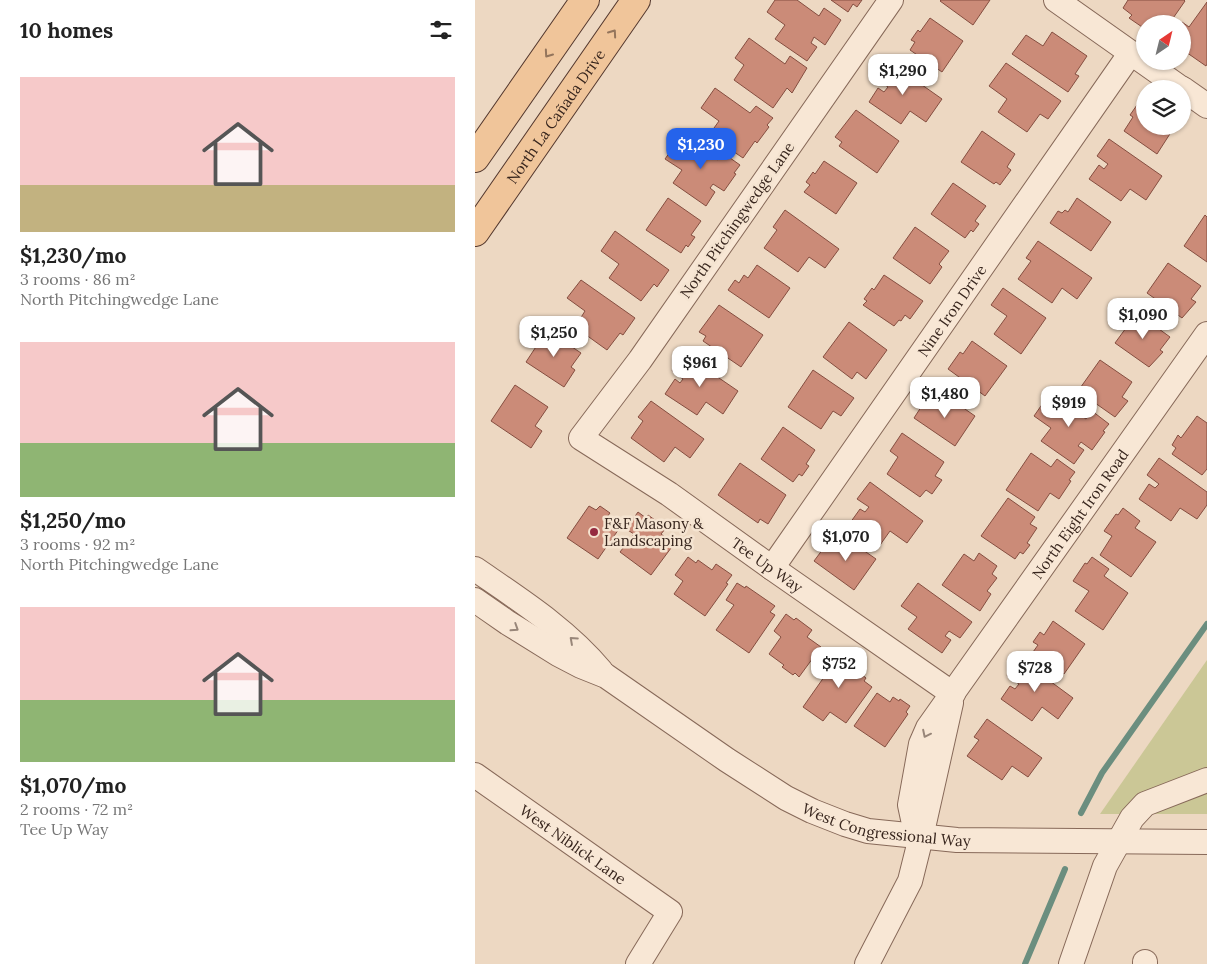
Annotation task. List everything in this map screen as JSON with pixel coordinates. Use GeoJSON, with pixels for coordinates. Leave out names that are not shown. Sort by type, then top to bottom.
{"type":"FeatureCollection","features":[{"type":"Feature","properties":{"kind":"main road"},"geometry":{"type":"LineString","coordinates":[[475,158],[585,0]]}},
{"type":"Feature","properties":{"kind":"main road","name":"North La Cañada Drive"},"geometry":{"type":"LineString","coordinates":[[475,232],[636,0]]}},
{"type":"Feature","properties":{"kind":"street","name":"North Pitchingwedge Lane"},"geometry":{"type":"LineString","coordinates":[[581,438],[640,360],[891,0]]}},
{"type":"Feature","properties":{"kind":"street"},"geometry":{"type":"LineString","coordinates":[[1056,0],[1169,80]]}},
{"type":"Feature","properties":{"kind":"street","name":"Nine Iron Drive"},"geometry":{"type":"LineString","coordinates":[[772,568],[1131,54]]}},
{"type":"Feature","properties":{"kind":"street"},"geometry":{"type":"LineString","coordinates":[[1191,95],[1207,106]]}},
{"type":"Feature","properties":{"kind":"street","name":"North Eight Iron Road"},"geometry":{"type":"LineString","coordinates":[[867,964],[880,942],[909,881],[921,837],[953,694],[1207,334]]}},
{"type":"Feature","properties":{"kind":"street","name":"Tee Up Way"},"geometry":{"type":"LineString","coordinates":[[581,438],[669,494],[953,694]]}},
{"type":"Feature","properties":{"kind":"street","name":"West Congressional Way"},"geometry":{"type":"LineString","coordinates":[[475,569],[569,637],[585,651],[605,676]]}},
{"type":"Feature","properties":{"kind":"street"},"geometry":{"type":"LineString","coordinates":[[477,606],[495,583]]}},
{"type":"Feature","properties":{"kind":"street","name":"West Congressional Way"},"geometry":{"type":"LineString","coordinates":[[477,606],[558,654],[605,676],[786,798],[812,811],[868,831],[957,840],[1207,842]]}},
{"type":"Feature","properties":{"kind":"street","name":"West Niblick Lane"},"geometry":{"type":"LineString","coordinates":[[475,776],[671,912],[638,964]]}},
{"type":"Feature","properties":{"kind":"street"},"geometry":{"type":"LineString","coordinates":[[1071,964],[1105,866],[1132,818],[1145,804],[1207,780]]}},
{"type":"Feature","properties":{"kind":"shaded area"},"geometry":{"type":"Polygon","coordinates":[[[1207,660],[1207,814],[1100,814],[1207,660]]]}},
{"type":"Feature","properties":{"kind":"building"},"geometry":{"type":"Polygon","coordinates":[[[775,0],[797,0],[819,16],[824,8],[841,20],[825,45],[814,37],[811,43],[817,47],[807,61],[775,39],[785,25],[767,12],[775,0]]]}},
{"type":"Feature","properties":{"kind":"building"},"geometry":{"type":"Polygon","coordinates":[[[831,0],[862,0],[857,7],[853,4],[848,12],[831,0]]]}},
{"type":"Feature","properties":{"kind":"building"},"geometry":{"type":"Polygon","coordinates":[[[941,0],[990,0],[973,25],[941,0]]]}},
{"type":"Feature","properties":{"kind":"building"},"geometry":{"type":"Polygon","coordinates":[[[1128,0],[1185,1],[1175,15],[1136,15],[1136,23],[1129,18],[1132,15],[1123,8],[1128,0]]]}},
{"type":"Feature","properties":{"kind":"building"},"geometry":{"type":"Polygon","coordinates":[[[1207,2],[1206,66],[1191,56],[1191,24],[1207,2]]]}},
{"type":"Feature","properties":{"kind":"building"},"geometry":{"type":"Polygon","coordinates":[[[930,18],[963,41],[942,72],[910,50],[915,42],[911,40],[918,30],[920,32],[930,18]]]}},
{"type":"Feature","properties":{"kind":"building"},"geometry":{"type":"Polygon","coordinates":[[[1052,32],[1087,56],[1075,74],[1079,76],[1068,92],[1012,54],[1026,35],[1043,46],[1052,32]]]}},
{"type":"Feature","properties":{"kind":"building"},"geometry":{"type":"Polygon","coordinates":[[[749,38],[785,64],[790,56],[807,68],[792,93],[787,88],[773,108],[734,80],[744,65],[735,58],[749,38]]]}},
{"type":"Feature","properties":{"kind":"building"},"geometry":{"type":"Polygon","coordinates":[[[888,61],[942,99],[926,122],[910,111],[901,124],[869,102],[878,88],[884,92],[888,87],[876,78],[888,61]]]}},
{"type":"Feature","properties":{"kind":"building"},"geometry":{"type":"Polygon","coordinates":[[[1006,63],[1061,101],[1048,119],[1040,114],[1027,132],[998,112],[1007,99],[989,86],[1006,63]]]}},
{"type":"Feature","properties":{"kind":"building"},"geometry":{"type":"Polygon","coordinates":[[[715,88],[750,113],[756,106],[773,118],[757,143],[755,141],[743,158],[709,135],[719,121],[701,108],[715,88]]]}},
{"type":"Feature","properties":{"kind":"building"},"geometry":{"type":"Polygon","coordinates":[[[1136,106],[1136,135],[1169,135],[1157,154],[1124,131],[1133,117],[1130,115],[1136,106]]]}},
{"type":"Feature","properties":{"kind":"building"},"geometry":{"type":"Polygon","coordinates":[[[856,110],[899,141],[877,173],[839,146],[842,142],[835,137],[856,110]]]}},
{"type":"Feature","properties":{"kind":"building"},"geometry":{"type":"Polygon","coordinates":[[[982,131],[1015,154],[1007,167],[1011,170],[1000,185],[996,182],[994,184],[961,162],[982,131]]]}},
{"type":"Feature","properties":{"kind":"building"},"geometry":{"type":"Polygon","coordinates":[[[682,135],[718,160],[723,153],[740,165],[724,191],[713,184],[710,188],[715,192],[706,206],[673,183],[682,170],[665,159],[682,135]]]}},
{"type":"Feature","properties":{"kind":"building"},"geometry":{"type":"Polygon","coordinates":[[[1109,139],[1162,176],[1146,200],[1130,189],[1121,201],[1089,179],[1099,165],[1104,169],[1108,164],[1097,156],[1109,139]]]}},
{"type":"Feature","properties":{"kind":"building"},"geometry":{"type":"Polygon","coordinates":[[[824,161],[857,183],[836,214],[804,192],[810,185],[806,182],[813,172],[815,174],[824,161]]]}},
{"type":"Feature","properties":{"kind":"building"},"geometry":{"type":"Polygon","coordinates":[[[953,183],[986,206],[975,221],[979,224],[965,238],[931,214],[953,183]]]}},
{"type":"Feature","properties":{"kind":"building"},"geometry":{"type":"Polygon","coordinates":[[[668,198],[701,221],[691,235],[695,237],[688,247],[686,245],[681,253],[646,230],[668,198]]]}},
{"type":"Feature","properties":{"kind":"building"},"geometry":{"type":"Polygon","coordinates":[[[1077,198],[1111,222],[1091,251],[1050,223],[1058,211],[1062,213],[1065,210],[1068,212],[1077,198]]]}},
{"type":"Feature","properties":{"kind":"building"},"geometry":{"type":"Polygon","coordinates":[[[785,210],[839,249],[825,268],[809,257],[798,272],[764,248],[777,230],[773,227],[785,210]]]}},
{"type":"Feature","properties":{"kind":"building"},"geometry":{"type":"Polygon","coordinates":[[[1205,215],[1207,217],[1207,262],[1184,246],[1205,215]]]}},
{"type":"Feature","properties":{"kind":"building"},"geometry":{"type":"Polygon","coordinates":[[[915,227],[949,251],[939,264],[942,267],[930,284],[893,258],[915,227]]]}},
{"type":"Feature","properties":{"kind":"building"},"geometry":{"type":"Polygon","coordinates":[[[615,231],[669,270],[657,287],[654,284],[641,301],[609,278],[619,264],[601,251],[615,231]]]}},
{"type":"Feature","properties":{"kind":"building"},"geometry":{"type":"Polygon","coordinates":[[[1038,241],[1092,278],[1077,299],[1062,288],[1052,303],[1018,279],[1031,261],[1026,258],[1038,241]]]}},
{"type":"Feature","properties":{"kind":"building"},"geometry":{"type":"Polygon","coordinates":[[[1168,263],[1201,286],[1191,299],[1196,302],[1182,318],[1147,293],[1168,263]]]}},
{"type":"Feature","properties":{"kind":"building"},"geometry":{"type":"Polygon","coordinates":[[[757,265],[790,288],[769,318],[728,290],[735,280],[739,283],[744,275],[748,278],[757,265]]]}},
{"type":"Feature","properties":{"kind":"building"},"geometry":{"type":"Polygon","coordinates":[[[884,275],[923,301],[910,319],[905,315],[894,326],[863,305],[867,301],[864,299],[872,288],[874,290],[884,275]]]}},
{"type":"Feature","properties":{"kind":"building"},"geometry":{"type":"Polygon","coordinates":[[[581,280],[635,318],[623,335],[620,333],[607,350],[575,327],[585,311],[567,298],[581,280]]]}},
{"type":"Feature","properties":{"kind":"building"},"geometry":{"type":"Polygon","coordinates":[[[1003,288],[1046,318],[1021,354],[994,334],[1007,316],[991,305],[1003,288]]]}},
{"type":"Feature","properties":{"kind":"building"},"geometry":{"type":"Polygon","coordinates":[[[719,305],[763,335],[741,367],[703,341],[706,336],[699,332],[719,305]]]}},
{"type":"Feature","properties":{"kind":"building"},"geometry":{"type":"Polygon","coordinates":[[[1137,313],[1170,337],[1160,350],[1163,352],[1149,367],[1115,343],[1137,313]]]}},
{"type":"Feature","properties":{"kind":"building"},"geometry":{"type":"Polygon","coordinates":[[[849,322],[887,350],[866,379],[857,372],[852,379],[823,357],[849,322]]]}},
{"type":"Feature","properties":{"kind":"building"},"geometry":{"type":"Polygon","coordinates":[[[547,330],[581,353],[571,367],[575,370],[564,387],[526,362],[547,330]]]}},
{"type":"Feature","properties":{"kind":"building"},"geometry":{"type":"Polygon","coordinates":[[[972,341],[1007,366],[985,396],[948,369],[960,352],[963,354],[972,341]]]}},
{"type":"Feature","properties":{"kind":"building"},"geometry":{"type":"Polygon","coordinates":[[[684,354],[738,391],[723,414],[706,402],[697,415],[665,394],[675,379],[680,383],[683,379],[672,371],[684,354]]]}},
{"type":"Feature","properties":{"kind":"building"},"geometry":{"type":"Polygon","coordinates":[[[1100,360],[1132,382],[1122,397],[1128,401],[1115,417],[1078,391],[1100,360]]]}},
{"type":"Feature","properties":{"kind":"building"},"geometry":{"type":"Polygon","coordinates":[[[813,370],[854,398],[841,416],[833,411],[821,429],[788,407],[813,370]]]}},
{"type":"Feature","properties":{"kind":"building"},"geometry":{"type":"Polygon","coordinates":[[[515,385],[548,407],[535,426],[542,431],[531,448],[491,421],[515,385]]]}},
{"type":"Feature","properties":{"kind":"building"},"geometry":{"type":"Polygon","coordinates":[[[942,393],[975,416],[955,446],[914,418],[925,401],[933,406],[942,393]]]}},
{"type":"Feature","properties":{"kind":"building"},"geometry":{"type":"Polygon","coordinates":[[[1050,393],[1086,419],[1092,411],[1109,424],[1092,450],[1081,442],[1078,446],[1084,450],[1074,464],[1041,441],[1051,428],[1034,416],[1050,393]]]}},
{"type":"Feature","properties":{"kind":"building"},"geometry":{"type":"Polygon","coordinates":[[[651,401],[704,439],[690,458],[675,447],[664,462],[631,438],[643,421],[638,417],[651,401]]]}},
{"type":"Feature","properties":{"kind":"building"},"geometry":{"type":"Polygon","coordinates":[[[1197,416],[1207,423],[1207,469],[1202,475],[1172,454],[1176,448],[1172,445],[1178,435],[1181,438],[1197,416]]]}},
{"type":"Feature","properties":{"kind":"building"},"geometry":{"type":"Polygon","coordinates":[[[783,427],[815,450],[806,464],[809,466],[802,476],[799,474],[793,482],[761,459],[783,427]]]}},
{"type":"Feature","properties":{"kind":"building"},"geometry":{"type":"Polygon","coordinates":[[[902,433],[944,462],[935,476],[942,480],[932,494],[926,490],[920,497],[887,474],[898,457],[890,451],[902,433]]]}},
{"type":"Feature","properties":{"kind":"building"},"geometry":{"type":"Polygon","coordinates":[[[1031,453],[1051,467],[1057,459],[1075,472],[1059,499],[1050,493],[1038,511],[1006,490],[1031,453]]]}},
{"type":"Feature","properties":{"kind":"building"},"geometry":{"type":"Polygon","coordinates":[[[1159,458],[1207,492],[1207,505],[1197,519],[1180,508],[1171,521],[1139,499],[1149,484],[1155,488],[1159,484],[1147,475],[1159,458]]]}},
{"type":"Feature","properties":{"kind":"building"},"geometry":{"type":"Polygon","coordinates":[[[740,463],[786,495],[768,524],[760,519],[758,523],[718,495],[740,463]]]}},
{"type":"Feature","properties":{"kind":"building"},"geometry":{"type":"Polygon","coordinates":[[[870,482],[923,521],[907,543],[890,531],[880,545],[850,523],[860,509],[865,512],[869,507],[857,499],[870,482]]]}},
{"type":"Feature","properties":{"kind":"building"},"geometry":{"type":"Polygon","coordinates":[[[1008,498],[1035,517],[1030,524],[1037,528],[1027,543],[1030,545],[1023,554],[1020,552],[1015,559],[981,536],[1008,498]]]}},
{"type":"Feature","properties":{"kind":"building","name":"F&F Masony & Landscaping"},"geometry":{"type":"Polygon","coordinates":[[[589,506],[596,510],[600,506],[610,513],[607,517],[621,526],[598,559],[567,538],[589,506]]]}},
{"type":"Feature","properties":{"kind":"building"},"geometry":{"type":"Polygon","coordinates":[[[1123,508],[1140,521],[1135,528],[1156,542],[1131,577],[1100,555],[1112,536],[1104,531],[1116,514],[1118,515],[1123,508]]]}},
{"type":"Feature","properties":{"kind":"building"},"geometry":{"type":"Polygon","coordinates":[[[638,512],[646,518],[648,515],[666,528],[661,534],[674,544],[651,575],[620,552],[634,534],[626,529],[638,512]]]}},
{"type":"Feature","properties":{"kind":"building"},"geometry":{"type":"Polygon","coordinates":[[[843,536],[876,559],[854,590],[814,561],[823,549],[827,551],[829,547],[833,550],[843,536]]]}},
{"type":"Feature","properties":{"kind":"building"},"geometry":{"type":"Polygon","coordinates":[[[979,553],[997,566],[992,574],[997,578],[987,591],[991,594],[980,611],[942,585],[964,554],[974,561],[979,553]]]}},
{"type":"Feature","properties":{"kind":"building"},"geometry":{"type":"Polygon","coordinates":[[[688,557],[696,563],[698,560],[712,570],[716,564],[732,575],[726,583],[728,584],[705,616],[674,594],[683,581],[675,575],[688,557]]]}},
{"type":"Feature","properties":{"kind":"building"},"geometry":{"type":"Polygon","coordinates":[[[1092,557],[1109,569],[1104,576],[1128,593],[1103,630],[1075,611],[1089,591],[1073,581],[1085,563],[1087,564],[1092,557]]]}},
{"type":"Feature","properties":{"kind":"building"},"geometry":{"type":"Polygon","coordinates":[[[737,583],[745,588],[746,586],[775,606],[770,612],[775,615],[749,653],[716,630],[734,605],[726,600],[737,583]]]}},
{"type":"Feature","properties":{"kind":"building"},"geometry":{"type":"Polygon","coordinates":[[[918,583],[972,622],[960,638],[949,631],[945,636],[951,640],[942,653],[908,629],[917,617],[901,606],[918,583]]]}},
{"type":"Feature","properties":{"kind":"building"},"geometry":{"type":"Polygon","coordinates":[[[786,614],[794,620],[796,618],[812,630],[807,637],[821,647],[799,677],[782,667],[784,665],[769,654],[781,637],[774,631],[786,614]]]}},
{"type":"Feature","properties":{"kind":"building"},"geometry":{"type":"Polygon","coordinates":[[[1053,621],[1085,644],[1064,674],[1033,652],[1038,645],[1033,642],[1040,632],[1044,635],[1053,621]]]}},
{"type":"Feature","properties":{"kind":"building"},"geometry":{"type":"Polygon","coordinates":[[[834,648],[860,664],[856,670],[866,678],[864,681],[872,687],[846,723],[830,712],[823,721],[803,707],[829,670],[822,665],[834,648]]]}},
{"type":"Feature","properties":{"kind":"building"},"geometry":{"type":"Polygon","coordinates":[[[1020,659],[1073,698],[1058,719],[1042,707],[1032,721],[1001,699],[1010,686],[1015,689],[1019,684],[1007,676],[1020,659]]]}},
{"type":"Feature","properties":{"kind":"building"},"geometry":{"type":"Polygon","coordinates":[[[877,693],[890,702],[893,697],[899,701],[900,699],[910,706],[906,712],[908,714],[885,747],[854,726],[877,693]]]}},
{"type":"Feature","properties":{"kind":"building"},"geometry":{"type":"Polygon","coordinates":[[[987,719],[1042,758],[1028,777],[1012,766],[1002,780],[967,756],[979,740],[974,737],[987,719]]]}},
{"type":"Feature","properties":{"kind":"waterway"},"geometry":{"type":"LineString","coordinates":[[1081,813],[1102,773],[1207,624]]}},
{"type":"Feature","properties":{"kind":"waterway"},"geometry":{"type":"LineString","coordinates":[[1025,964],[1065,869]]}},
{"type":"Feature","properties":{"kind":"place","name":"F&F Masony & Landscaping"},"geometry":{"type":"Point","coordinates":[594,532]}}]}
